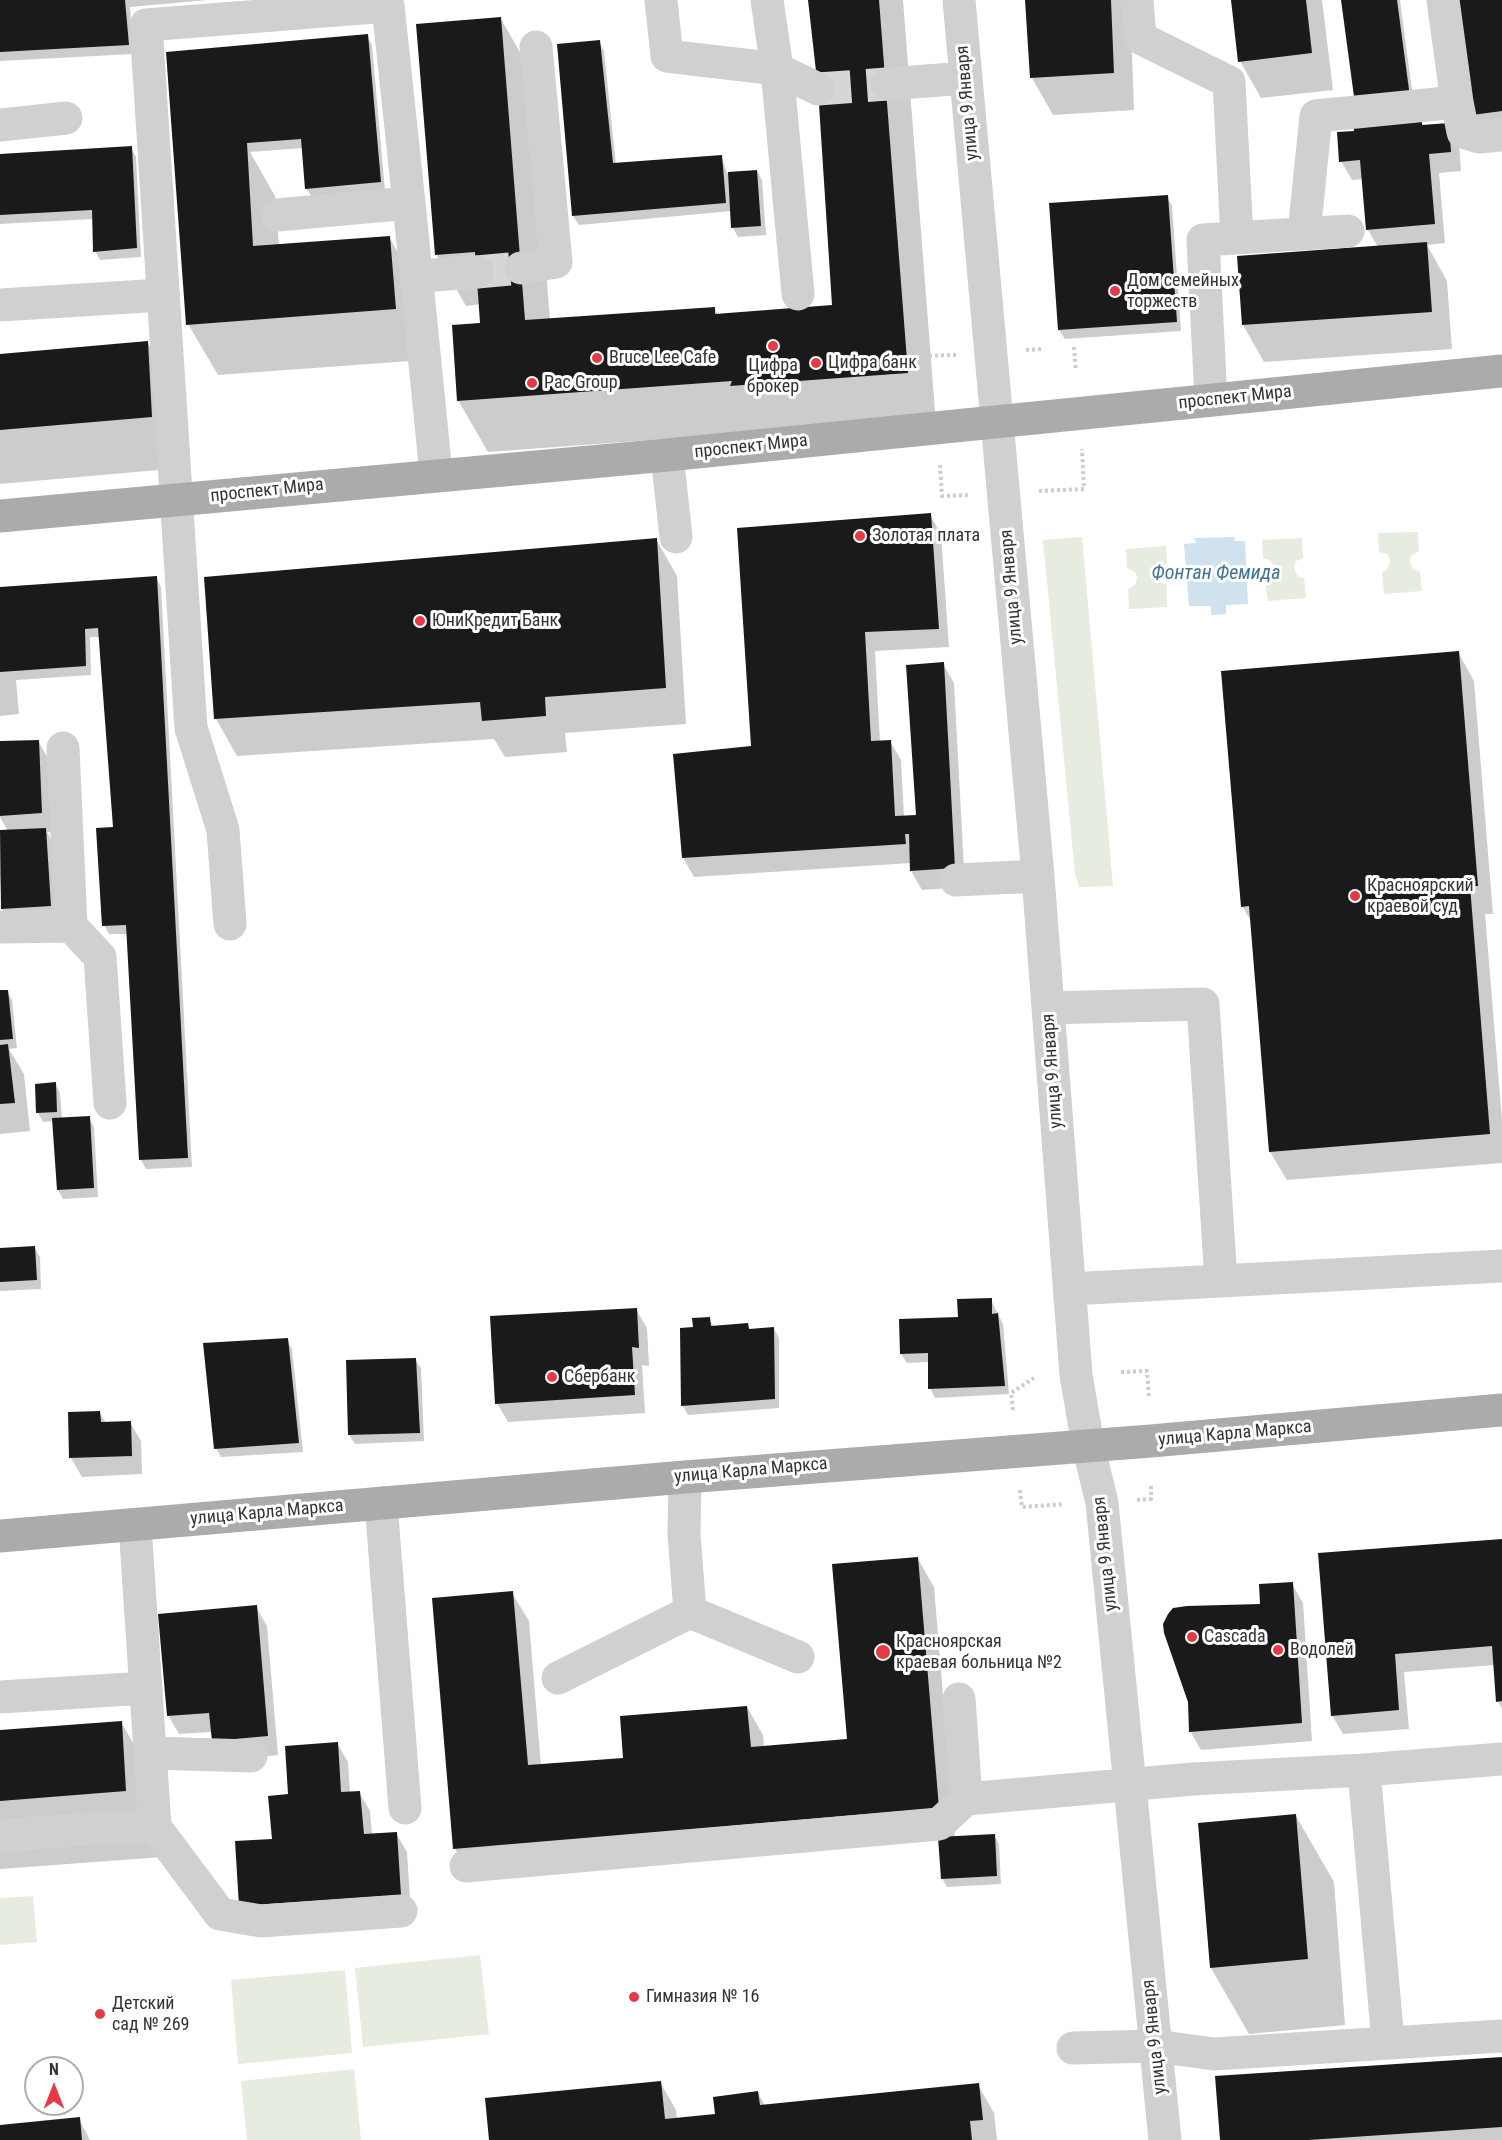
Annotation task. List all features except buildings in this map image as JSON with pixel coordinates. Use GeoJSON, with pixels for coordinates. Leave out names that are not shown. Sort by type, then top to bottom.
{"type":"FeatureCollection","features":[{"type":"Feature","properties":{"kind":"main road","name":"проспект Мира"},"geometry":{"type":"LineString","coordinates":[[0,516],[436,474],[668,455],[997,420],[1502,372]]}},
{"type":"Feature","properties":{"kind":"main road","name":"улица Карла Маркса"},"geometry":{"type":"LineString","coordinates":[[0,1536],[685,1476],[1502,1410]]}},
{"type":"Feature","properties":{"kind":"street"},"geometry":{"type":"LineString","coordinates":[[662,0],[667,56],[777,69],[818,88]]}},
{"type":"Feature","properties":{"kind":"street"},"geometry":{"type":"LineString","coordinates":[[767,0],[777,69],[798,294]]}},
{"type":"Feature","properties":{"kind":"street","name":"улица 9 Января"},"geometry":{"type":"LineString","coordinates":[[959,0],[1038,876],[1076,1375],[1088,1445],[1102,1503],[1165,2140]]}},
{"type":"Feature","properties":{"kind":"street"},"geometry":{"type":"LineString","coordinates":[[1137,0],[1140,38],[1229,82],[1237,238]]}},
{"type":"Feature","properties":{"kind":"street"},"geometry":{"type":"LineString","coordinates":[[1443,0],[1463,132],[1479,137],[1502,135]]}},
{"type":"Feature","properties":{"kind":"street"},"geometry":{"type":"LineString","coordinates":[[230,924],[223,830],[191,728],[146,25],[388,6],[418,276],[436,474]]}},
{"type":"Feature","properties":{"kind":"street"},"geometry":{"type":"LineString","coordinates":[[521,268],[556,262],[536,47]]}},
{"type":"Feature","properties":{"kind":"street"},"geometry":{"type":"LineString","coordinates":[[887,84],[966,78]]}},
{"type":"Feature","properties":{"kind":"street"},"geometry":{"type":"LineString","coordinates":[[1304,234],[1316,117],[1457,102]]}},
{"type":"Feature","properties":{"kind":"street"},"geometry":{"type":"LineString","coordinates":[[0,125],[66,118]]}},
{"type":"Feature","properties":{"kind":"street"},"geometry":{"type":"LineString","coordinates":[[278,216],[409,203]]}},
{"type":"Feature","properties":{"kind":"street"},"geometry":{"type":"LineString","coordinates":[[1211,400],[1203,240],[1348,231]]}},
{"type":"Feature","properties":{"kind":"street"},"geometry":{"type":"LineString","coordinates":[[418,276],[477,272]]}},
{"type":"Feature","properties":{"kind":"street"},"geometry":{"type":"LineString","coordinates":[[0,305],[162,295]]}},
{"type":"Feature","properties":{"kind":"street"},"geometry":{"type":"LineString","coordinates":[[668,455],[676,537]]}},
{"type":"Feature","properties":{"kind":"street"},"geometry":{"type":"LineString","coordinates":[[63,748],[71,926],[100,957],[110,1103]]}},
{"type":"Feature","properties":{"kind":"street"},"geometry":{"type":"LineString","coordinates":[[956,880],[1038,876]]}},
{"type":"Feature","properties":{"kind":"street"},"geometry":{"type":"LineString","coordinates":[[0,927],[71,926]]}},
{"type":"Feature","properties":{"kind":"street"},"geometry":{"type":"LineString","coordinates":[[1048,1008],[1203,1004],[1221,1280]]}},
{"type":"Feature","properties":{"kind":"street"},"geometry":{"type":"LineString","coordinates":[[1070,1289],[1502,1266]]}},
{"type":"Feature","properties":{"kind":"street"},"geometry":{"type":"LineString","coordinates":[[685,1476],[684,1534],[690,1612]]}},
{"type":"Feature","properties":{"kind":"street"},"geometry":{"type":"LineString","coordinates":[[381,1503],[405,1808]]}},
{"type":"Feature","properties":{"kind":"street"},"geometry":{"type":"LineString","coordinates":[[135,1525],[152,1753],[155,1827],[220,1914],[261,1921],[401,1911]]}},
{"type":"Feature","properties":{"kind":"street"},"geometry":{"type":"LineString","coordinates":[[558,1678],[690,1612],[798,1657]]}},
{"type":"Feature","properties":{"kind":"street"},"geometry":{"type":"LineString","coordinates":[[0,1697],[146,1688]]}},
{"type":"Feature","properties":{"kind":"street"},"geometry":{"type":"LineString","coordinates":[[959,1699],[966,1799]]}},
{"type":"Feature","properties":{"kind":"street"},"geometry":{"type":"LineString","coordinates":[[152,1753],[251,1756]]}},
{"type":"Feature","properties":{"kind":"street"},"geometry":{"type":"LineString","coordinates":[[466,1866],[939,1824],[966,1799],[1129,1784],[1502,1759]]}},
{"type":"Feature","properties":{"kind":"street"},"geometry":{"type":"LineString","coordinates":[[1364,1770],[1389,2042]]}},
{"type":"Feature","properties":{"kind":"street"},"geometry":{"type":"LineString","coordinates":[[0,1836],[96,1828],[155,1827]]}},
{"type":"Feature","properties":{"kind":"street"},"geometry":{"type":"LineString","coordinates":[[1073,2048],[1156,2046],[1214,2054],[1502,2036]]}},
{"type":"Feature","properties":{"kind":"path"},"geometry":{"type":"LineString","coordinates":[[1074,348],[1076,371]]}},
{"type":"Feature","properties":{"kind":"path"},"geometry":{"type":"LineString","coordinates":[[1025,350],[1044,349]]}},
{"type":"Feature","properties":{"kind":"path"},"geometry":{"type":"LineString","coordinates":[[922,384],[921,356],[966,354]]}},
{"type":"Feature","properties":{"kind":"path"},"geometry":{"type":"LineString","coordinates":[[1037,491],[1084,489],[1082,445]]}},
{"type":"Feature","properties":{"kind":"path"},"geometry":{"type":"LineString","coordinates":[[940,461],[942,496],[975,495]]}},
{"type":"Feature","properties":{"kind":"path"},"geometry":{"type":"LineString","coordinates":[[1121,1372],[1147,1371],[1149,1397]]}},
{"type":"Feature","properties":{"kind":"path"},"geometry":{"type":"LineString","coordinates":[[1013,1410],[1011,1393],[1034,1378]]}},
{"type":"Feature","properties":{"kind":"path"},"geometry":{"type":"LineString","coordinates":[[1136,1500],[1151,1499],[1151,1484]]}},
{"type":"Feature","properties":{"kind":"path"},"geometry":{"type":"LineString","coordinates":[[1020,1490],[1022,1507],[1070,1503]]}},
{"type":"Feature","properties":{"kind":"shaded area"},"geometry":{"type":"Polygon","coordinates":[[[1418,532],[1419,551],[1411,556],[1410,562],[1413,569],[1420,572],[1422,591],[1384,594],[1382,573],[1388,568],[1390,560],[1387,554],[1379,552],[1378,533],[1418,532]]]}},
{"type":"Feature","properties":{"kind":"shaded area"},"geometry":{"type":"Polygon","coordinates":[[[1082,537],[1113,886],[1079,887],[1075,874],[1043,540],[1082,537]]]}},
{"type":"Feature","properties":{"kind":"shaded area"},"geometry":{"type":"Polygon","coordinates":[[[1302,538],[1303,558],[1296,561],[1294,568],[1298,577],[1304,578],[1306,598],[1268,601],[1265,580],[1271,577],[1274,566],[1270,560],[1263,558],[1262,540],[1302,538]]]}},
{"type":"Feature","properties":{"kind":"shaded area"},"geometry":{"type":"Polygon","coordinates":[[[1166,546],[1167,564],[1160,567],[1157,576],[1160,582],[1167,585],[1167,607],[1129,609],[1128,589],[1135,585],[1137,578],[1135,572],[1127,568],[1126,549],[1166,546]]]}},
{"type":"Feature","properties":{"kind":"shaded area"},"geometry":{"type":"Polygon","coordinates":[[[33,1896],[37,1942],[0,1945],[0,1898],[33,1896]]]}},
{"type":"Feature","properties":{"kind":"shaded area"},"geometry":{"type":"Polygon","coordinates":[[[480,1955],[489,2034],[363,2047],[355,1968],[480,1955]]]}},
{"type":"Feature","properties":{"kind":"shaded area"},"geometry":{"type":"Polygon","coordinates":[[[345,1970],[352,2053],[238,2064],[231,1980],[345,1970]]]}},
{"type":"Feature","properties":{"kind":"shaded area"},"geometry":{"type":"Polygon","coordinates":[[[354,2069],[361,2140],[247,2140],[241,2081],[354,2069]]]}},
{"type":"Feature","properties":{"kind":"water","name":"Фонтан Фемида"},"geometry":{"type":"Polygon","coordinates":[[[1235,537],[1234,541],[1245,541],[1248,604],[1226,605],[1226,614],[1211,615],[1211,606],[1189,606],[1184,544],[1196,543],[1194,538],[1235,537]]]}},
{"type":"Feature","properties":{"kind":"tunnel"},"geometry":{"type":"LineString","coordinates":[[818,89],[887,84]]}},
{"type":"Feature","properties":{"kind":"tunnel"},"geometry":{"type":"LineString","coordinates":[[477,272],[521,268]]}},
{"type":"Feature","properties":{"kind":"place","name":"Дом семейных торжеств"},"geometry":{"type":"Point","coordinates":[1115,291]}},
{"type":"Feature","properties":{"kind":"place","name":"Цифра брокер"},"geometry":{"type":"Point","coordinates":[773,346]}},
{"type":"Feature","properties":{"kind":"place","name":"Bruce Lee Cafe"},"geometry":{"type":"Point","coordinates":[597,358]}},
{"type":"Feature","properties":{"kind":"place","name":"Цифра банк"},"geometry":{"type":"Point","coordinates":[816,363]}},
{"type":"Feature","properties":{"kind":"place","name":"Pac Group"},"geometry":{"type":"Point","coordinates":[532,383]}},
{"type":"Feature","properties":{"kind":"place","name":"Золотая плата"},"geometry":{"type":"Point","coordinates":[860,536]}},
{"type":"Feature","properties":{"kind":"place","name":"ЮниКредит Банк"},"geometry":{"type":"Point","coordinates":[420,621]}},
{"type":"Feature","properties":{"kind":"place","name":"Красноярский краевой суд"},"geometry":{"type":"Point","coordinates":[1355,896]}},
{"type":"Feature","properties":{"kind":"place","name":"Сбербанк"},"geometry":{"type":"Point","coordinates":[552,1377]}},
{"type":"Feature","properties":{"kind":"place","name":"Cascada"},"geometry":{"type":"Point","coordinates":[1192,1637]}},
{"type":"Feature","properties":{"kind":"place","name":"Водолей"},"geometry":{"type":"Point","coordinates":[1278,1650]}},
{"type":"Feature","properties":{"kind":"place","name":"Красноярская краевая больница №2"},"geometry":{"type":"Point","coordinates":[883,1652]}},
{"type":"Feature","properties":{"kind":"place","name":"Гимназия № 16"},"geometry":{"type":"Point","coordinates":[634,1997]}},
{"type":"Feature","properties":{"kind":"place","name":"Детский сад № 269"},"geometry":{"type":"Point","coordinates":[100,2014]}}]}
